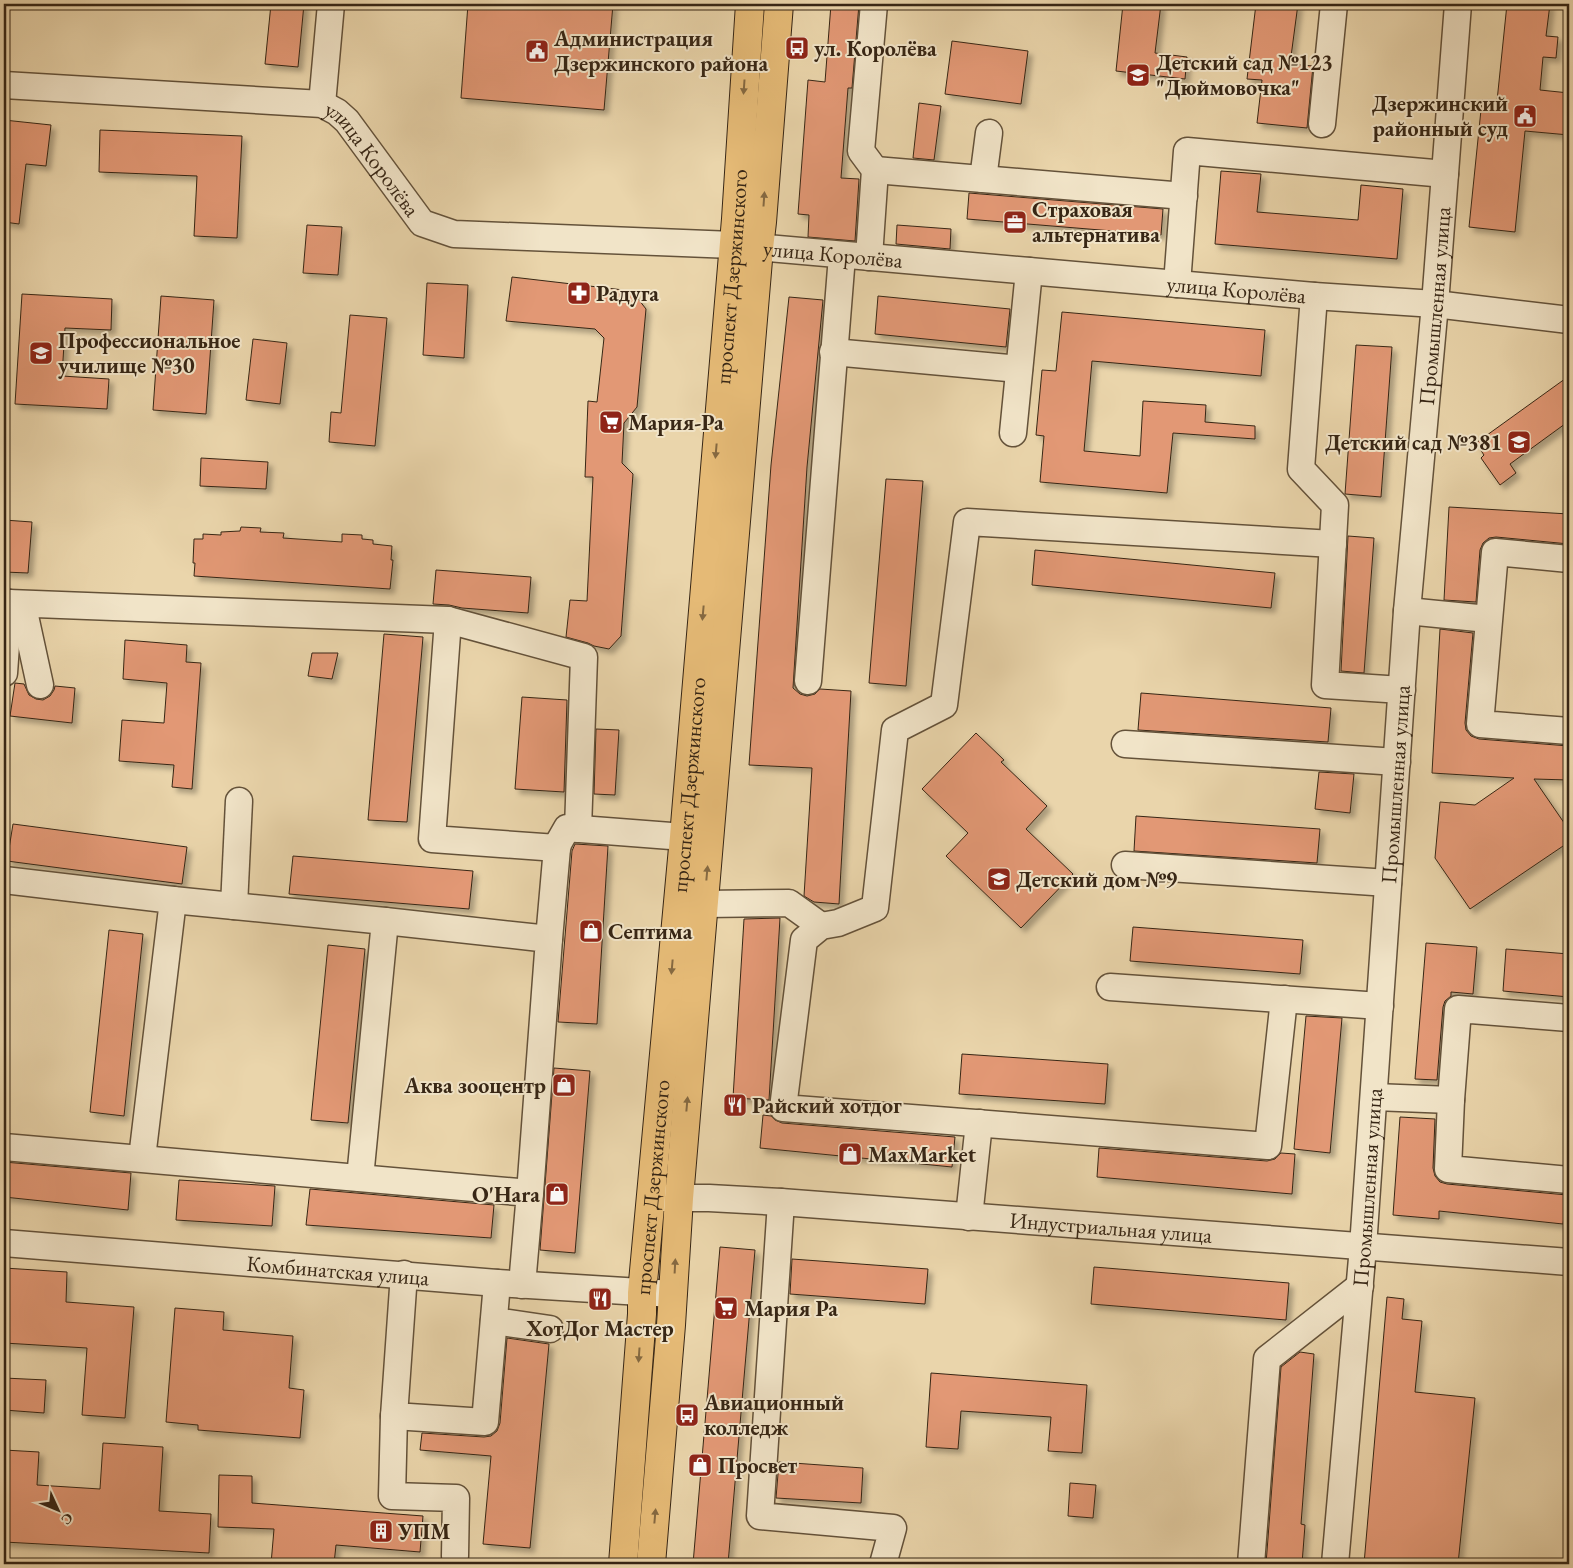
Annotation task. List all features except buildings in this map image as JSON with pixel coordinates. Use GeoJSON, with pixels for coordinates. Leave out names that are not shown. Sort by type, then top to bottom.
{"type":"FeatureCollection","features":[{"type":"Feature","properties":{"kind":"main road","name":"проспект Дзержинского"},"geometry":{"type":"LineString","coordinates":[[651,1564],[704,904],[746,247],[750,4]]}},
{"type":"Feature","properties":{"kind":"main road","name":"проспект Дзержинского"},"geometry":{"type":"LineString","coordinates":[[623,1564],[642,1293],[684,837],[746,247],[762,222],[779,4]]}},
{"type":"Feature","properties":{"kind":"street"},"geometry":{"type":"LineString","coordinates":[[322,104],[330,4]]}},
{"type":"Feature","properties":{"kind":"street"},"geometry":{"type":"LineString","coordinates":[[869,257],[875,170],[861,151],[874,4]]}},
{"type":"Feature","properties":{"kind":"street"},"geometry":{"type":"LineString","coordinates":[[1322,124],[1334,4]]}},
{"type":"Feature","properties":{"kind":"street","name":"Промышленная улица"},"geometry":{"type":"LineString","coordinates":[[1335,1564],[1363,1247],[1407,611],[1446,174],[1458,4]]}},
{"type":"Feature","properties":{"kind":"street","name":"улица Королёва"},"geometry":{"type":"LineString","coordinates":[[4,85],[322,104],[337,112],[347,121],[422,223],[454,234],[746,247],[1314,296],[1435,304],[1569,320]]}},
{"type":"Feature","properties":{"kind":"street"},"geometry":{"type":"LineString","coordinates":[[983,179],[989,134]]}},
{"type":"Feature","properties":{"kind":"street"},"geometry":{"type":"LineString","coordinates":[[1176,284],[1187,151],[1446,174]]}},
{"type":"Feature","properties":{"kind":"street"},"geometry":{"type":"LineString","coordinates":[[875,170],[1184,196]]}},
{"type":"Feature","properties":{"kind":"street"},"geometry":{"type":"LineString","coordinates":[[808,681],[842,256]]}},
{"type":"Feature","properties":{"kind":"street"},"geometry":{"type":"LineString","coordinates":[[1013,433],[1029,271]]}},
{"type":"Feature","properties":{"kind":"street"},"geometry":{"type":"LineString","coordinates":[[1314,296],[1301,469],[1335,505],[1325,685],[1402,690]]}},
{"type":"Feature","properties":{"kind":"street"},"geometry":{"type":"LineString","coordinates":[[833,352],[1019,369]]}},
{"type":"Feature","properties":{"kind":"street"},"geometry":{"type":"LineString","coordinates":[[1284,999],[1268,1146],[783,1108],[804,940],[821,926],[838,923],[875,908],[895,730],[944,705],[967,522],[1333,544]]}},
{"type":"Feature","properties":{"kind":"street"},"geometry":{"type":"LineString","coordinates":[[1569,559],[1495,552],[1480,724],[1569,731]]}},
{"type":"Feature","properties":{"kind":"street"},"geometry":{"type":"LineString","coordinates":[[7,603],[448,620],[584,657],[578,829]]}},
{"type":"Feature","properties":{"kind":"street"},"geometry":{"type":"LineString","coordinates":[[4,673],[7,603]]}},
{"type":"Feature","properties":{"kind":"street"},"geometry":{"type":"LineString","coordinates":[[7,603],[25,616],[40,685]]}},
{"type":"Feature","properties":{"kind":"street"},"geometry":{"type":"LineString","coordinates":[[1407,611],[1488,619]]}},
{"type":"Feature","properties":{"kind":"street"},"geometry":{"type":"LineString","coordinates":[[448,620],[432,839],[557,848]]}},
{"type":"Feature","properties":{"kind":"street"},"geometry":{"type":"LineString","coordinates":[[1125,744],[1397,762]]}},
{"type":"Feature","properties":{"kind":"street"},"geometry":{"type":"LineString","coordinates":[[234,906],[239,801]]}},
{"type":"Feature","properties":{"kind":"street"},"geometry":{"type":"LineString","coordinates":[[394,1416],[484,1422],[494,1321],[509,1284],[530,1193],[559,842],[567,828],[684,837]]}},
{"type":"Feature","properties":{"kind":"street"},"geometry":{"type":"LineString","coordinates":[[1125,865],[1388,883]]}},
{"type":"Feature","properties":{"kind":"street"},"geometry":{"type":"LineString","coordinates":[[4,880],[173,900],[550,939]]}},
{"type":"Feature","properties":{"kind":"street"},"geometry":{"type":"LineString","coordinates":[[142,1158],[173,900]]}},
{"type":"Feature","properties":{"kind":"street"},"geometry":{"type":"LineString","coordinates":[[704,904],[790,904],[821,926]]}},
{"type":"Feature","properties":{"kind":"street"},"geometry":{"type":"LineString","coordinates":[[360,1178],[385,921]]}},
{"type":"Feature","properties":{"kind":"street"},"geometry":{"type":"LineString","coordinates":[[1110,987],[1380,1006]]}},
{"type":"Feature","properties":{"kind":"street"},"geometry":{"type":"LineString","coordinates":[[1569,1018],[1458,1009],[1448,1169],[1569,1180]]}},
{"type":"Feature","properties":{"kind":"street"},"geometry":{"type":"LineString","coordinates":[[1374,1097],[1451,1100]]}},
{"type":"Feature","properties":{"kind":"street"},"geometry":{"type":"LineString","coordinates":[[969,1217],[979,1123]]}},
{"type":"Feature","properties":{"kind":"street"},"geometry":{"type":"LineString","coordinates":[[4,1148],[142,1158],[530,1193]]}},
{"type":"Feature","properties":{"kind":"street","name":"Индустриальная улица"},"geometry":{"type":"LineString","coordinates":[[652,1198],[709,1198],[781,1202],[1569,1262]]}},
{"type":"Feature","properties":{"kind":"street"},"geometry":{"type":"LineString","coordinates":[[781,1202],[760,1516],[893,1528],[883,1564]]}},
{"type":"Feature","properties":{"kind":"street","name":"Комбинатская улица"},"geometry":{"type":"LineString","coordinates":[[4,1244],[404,1274],[509,1284],[673,1294]]}},
{"type":"Feature","properties":{"kind":"street"},"geometry":{"type":"LineString","coordinates":[[404,1274],[394,1416],[392,1496],[456,1498],[455,1556]]}},
{"type":"Feature","properties":{"kind":"street"},"geometry":{"type":"LineString","coordinates":[[1251,1564],[1267,1359],[1360,1286]]}},
{"type":"Feature","properties":{"kind":"street"},"geometry":{"type":"LineString","coordinates":[[494,1321],[550,1328]]}},
{"type":"Feature","properties":{"kind":"place","name":"ул. Королёва"},"geometry":{"type":"Point","coordinates":[797,48]}},
{"type":"Feature","properties":{"kind":"place","name":"Администрация Дзержинского района"},"geometry":{"type":"Point","coordinates":[537,51]}},
{"type":"Feature","properties":{"kind":"place","name":"Детский сад №123 \"Дюймовочка\""},"geometry":{"type":"Point","coordinates":[1138,75]}},
{"type":"Feature","properties":{"kind":"place","name":"Дзержинский районный суд"},"geometry":{"type":"Point","coordinates":[1525,116]}},
{"type":"Feature","properties":{"kind":"place","name":"Страховая альтернатива"},"geometry":{"type":"Point","coordinates":[1015,222]}},
{"type":"Feature","properties":{"kind":"place","name":"Радуга"},"geometry":{"type":"Point","coordinates":[579,293]}},
{"type":"Feature","properties":{"kind":"place","name":"Профессиональное училище №30"},"geometry":{"type":"Point","coordinates":[41,353]}},
{"type":"Feature","properties":{"kind":"place","name":"Мария-Ра"},"geometry":{"type":"Point","coordinates":[611,422]}},
{"type":"Feature","properties":{"kind":"place","name":"Детский сад №381"},"geometry":{"type":"Point","coordinates":[1519,442]}},
{"type":"Feature","properties":{"kind":"place","name":"Детский дом №9"},"geometry":{"type":"Point","coordinates":[999,879]}},
{"type":"Feature","properties":{"kind":"place","name":"Септима"},"geometry":{"type":"Point","coordinates":[591,931]}},
{"type":"Feature","properties":{"kind":"place","name":"Аква зооцентр"},"geometry":{"type":"Point","coordinates":[564,1085]}},
{"type":"Feature","properties":{"kind":"place","name":"Райский хотдог"},"geometry":{"type":"Point","coordinates":[735,1105]}},
{"type":"Feature","properties":{"kind":"place","name":"MaxMarket"},"geometry":{"type":"Point","coordinates":[850,1154]}},
{"type":"Feature","properties":{"kind":"place","name":"O'Hara"},"geometry":{"type":"Point","coordinates":[557,1194]}},
{"type":"Feature","properties":{"kind":"place","name":"ХотДог Мастер"},"geometry":{"type":"Point","coordinates":[600,1299]}},
{"type":"Feature","properties":{"kind":"place","name":"Мария Ра"},"geometry":{"type":"Point","coordinates":[726,1308]}},
{"type":"Feature","properties":{"kind":"place","name":"Авиационный колледж"},"geometry":{"type":"Point","coordinates":[687,1415]}},
{"type":"Feature","properties":{"kind":"place","name":"Просвет"},"geometry":{"type":"Point","coordinates":[700,1465]}},
{"type":"Feature","properties":{"kind":"place","name":"УПМ"},"geometry":{"type":"Point","coordinates":[381,1531]}}]}
